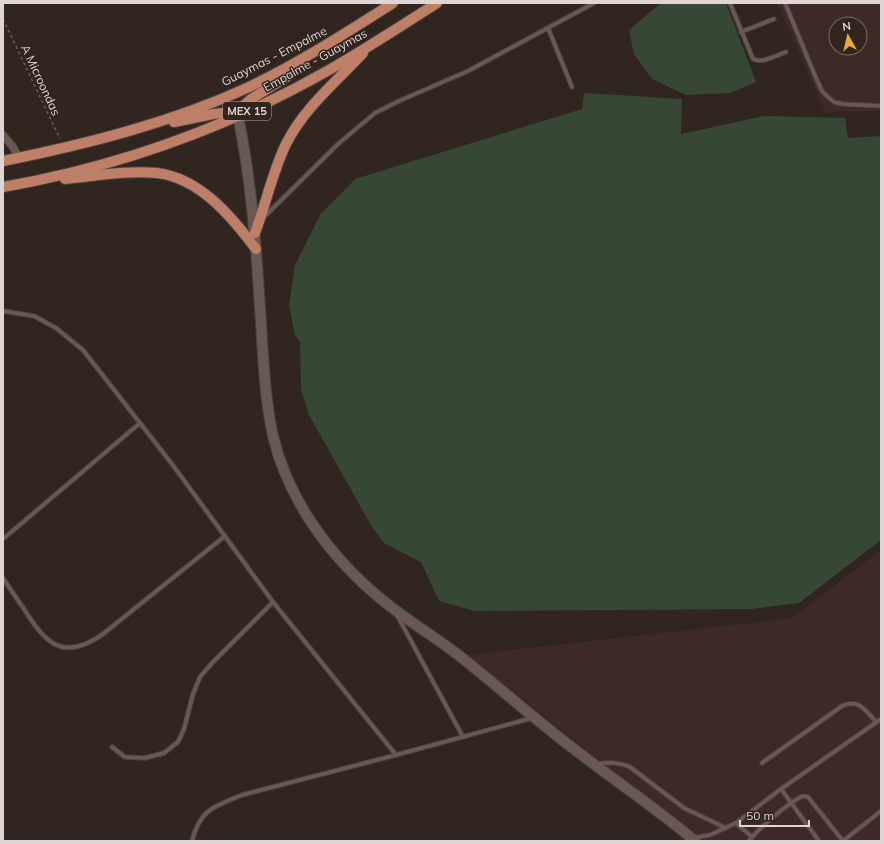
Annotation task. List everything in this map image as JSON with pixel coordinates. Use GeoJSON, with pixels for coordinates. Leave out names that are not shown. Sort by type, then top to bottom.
{"type":"FeatureCollection","features":[{"type":"Feature","properties":{"kind":"main road","name":"Guaymas - Empalme"},"geometry":{"type":"LineString","coordinates":[[138,128],[194,110],[248,87],[313,53],[393,3]]}},
{"type":"Feature","properties":{"kind":"main road","name":"Empalme - Guaymas"},"geometry":{"type":"LineString","coordinates":[[40,180],[128,157],[238,116],[329,70],[437,3]]}},
{"type":"Feature","properties":{"kind":"main road"},"geometry":{"type":"LineString","coordinates":[[255,233],[275,169],[286,143],[311,106],[371,45]]}},
{"type":"Feature","properties":{"kind":"main road"},"geometry":{"type":"LineString","coordinates":[[313,53],[288,76],[251,99],[244,105],[238,116],[246,153],[255,233],[265,373],[273,436],[292,490],[323,540],[360,579],[394,609],[464,660],[535,718],[693,840]]}},
{"type":"Feature","properties":{"kind":"main road"},"geometry":{"type":"LineString","coordinates":[[138,128],[213,114],[223,113],[238,116]]}},
{"type":"Feature","properties":{"kind":"main road","name":"MEX 15"},"geometry":{"type":"LineString","coordinates":[[3,161],[64,148],[138,128]]}},
{"type":"Feature","properties":{"kind":"main road"},"geometry":{"type":"LineString","coordinates":[[40,180],[132,173],[158,173],[179,179],[196,187],[213,201],[243,232],[256,249]]}},
{"type":"Feature","properties":{"kind":"main road","name":"MEX 15"},"geometry":{"type":"LineString","coordinates":[[3,187],[40,180]]}},
{"type":"Feature","properties":{"kind":"street"},"geometry":{"type":"LineString","coordinates":[[3,135],[13,147],[19,158]]}},
{"type":"Feature","properties":{"kind":"lane"},"geometry":{"type":"LineString","coordinates":[[260,220],[338,144],[375,113],[468,71],[594,3]]}},
{"type":"Feature","properties":{"kind":"lane"},"geometry":{"type":"LineString","coordinates":[[730,3],[741,32],[753,58],[756,61],[761,61],[786,52]]}},
{"type":"Feature","properties":{"kind":"lane"},"geometry":{"type":"LineString","coordinates":[[785,3],[822,91],[834,102],[843,104],[881,106]]}},
{"type":"Feature","properties":{"kind":"lane"},"geometry":{"type":"LineString","coordinates":[[741,32],[774,19]]}},
{"type":"Feature","properties":{"kind":"lane"},"geometry":{"type":"LineString","coordinates":[[548,28],[572,87]]}},
{"type":"Feature","properties":{"kind":"lane"},"geometry":{"type":"LineString","coordinates":[[3,311],[34,316],[56,328],[83,350],[226,536],[273,602],[396,755]]}},
{"type":"Feature","properties":{"kind":"lane"},"geometry":{"type":"LineString","coordinates":[[3,539],[140,423]]}},
{"type":"Feature","properties":{"kind":"lane"},"geometry":{"type":"LineString","coordinates":[[3,578],[36,628],[48,640],[58,646],[69,648],[81,646],[103,634],[226,536]]}},
{"type":"Feature","properties":{"kind":"lane"},"geometry":{"type":"LineString","coordinates":[[112,747],[125,757],[145,758],[164,753],[178,742],[184,729],[193,694],[200,677],[273,602]]}},
{"type":"Feature","properties":{"kind":"lane"},"geometry":{"type":"LineString","coordinates":[[394,609],[463,737]]}},
{"type":"Feature","properties":{"kind":"lane"},"geometry":{"type":"LineString","coordinates":[[762,763],[842,706],[851,702],[857,703],[864,708],[876,722]]}},
{"type":"Feature","properties":{"kind":"lane"},"geometry":{"type":"LineString","coordinates":[[192,841],[198,823],[208,811],[222,803],[242,795],[535,718]]}},
{"type":"Feature","properties":{"kind":"lane"},"geometry":{"type":"LineString","coordinates":[[693,840],[710,835],[736,823],[781,789],[881,719]]}},
{"type":"Feature","properties":{"kind":"lane"},"geometry":{"type":"LineString","coordinates":[[595,765],[609,762],[620,763],[630,767],[684,808],[726,828]]}},
{"type":"Feature","properties":{"kind":"lane"},"geometry":{"type":"LineString","coordinates":[[781,789],[819,841]]}},
{"type":"Feature","properties":{"kind":"lane"},"geometry":{"type":"LineString","coordinates":[[736,823],[750,839],[762,827],[792,803],[805,796],[808,797],[843,841],[881,811]]}},
{"type":"Feature","properties":{"kind":"path","name":"A Microondas"},"geometry":{"type":"LineString","coordinates":[[3,19],[64,148]]}},
{"type":"Feature","properties":{"kind":"shaded area"},"geometry":{"type":"Polygon","coordinates":[[[777,3],[881,3],[881,111],[825,112],[777,3]]]}},
{"type":"Feature","properties":{"kind":"shaded area"},"geometry":{"type":"Polygon","coordinates":[[[881,550],[881,841],[701,841],[467,655],[792,618],[881,550]]]}},
{"type":"Feature","properties":{"kind":"green space"},"geometry":{"type":"Polygon","coordinates":[[[661,3],[726,3],[756,82],[730,93],[686,95],[652,79],[634,54],[629,30],[661,3]]]}},
{"type":"Feature","properties":{"kind":"green space"},"geometry":{"type":"Polygon","coordinates":[[[584,93],[682,99],[681,134],[764,116],[845,118],[848,138],[881,136],[881,540],[799,603],[751,609],[475,611],[439,601],[421,562],[384,543],[372,527],[309,415],[301,389],[300,342],[295,335],[289,306],[295,265],[320,215],[355,179],[582,109],[584,93]]]}}]}
